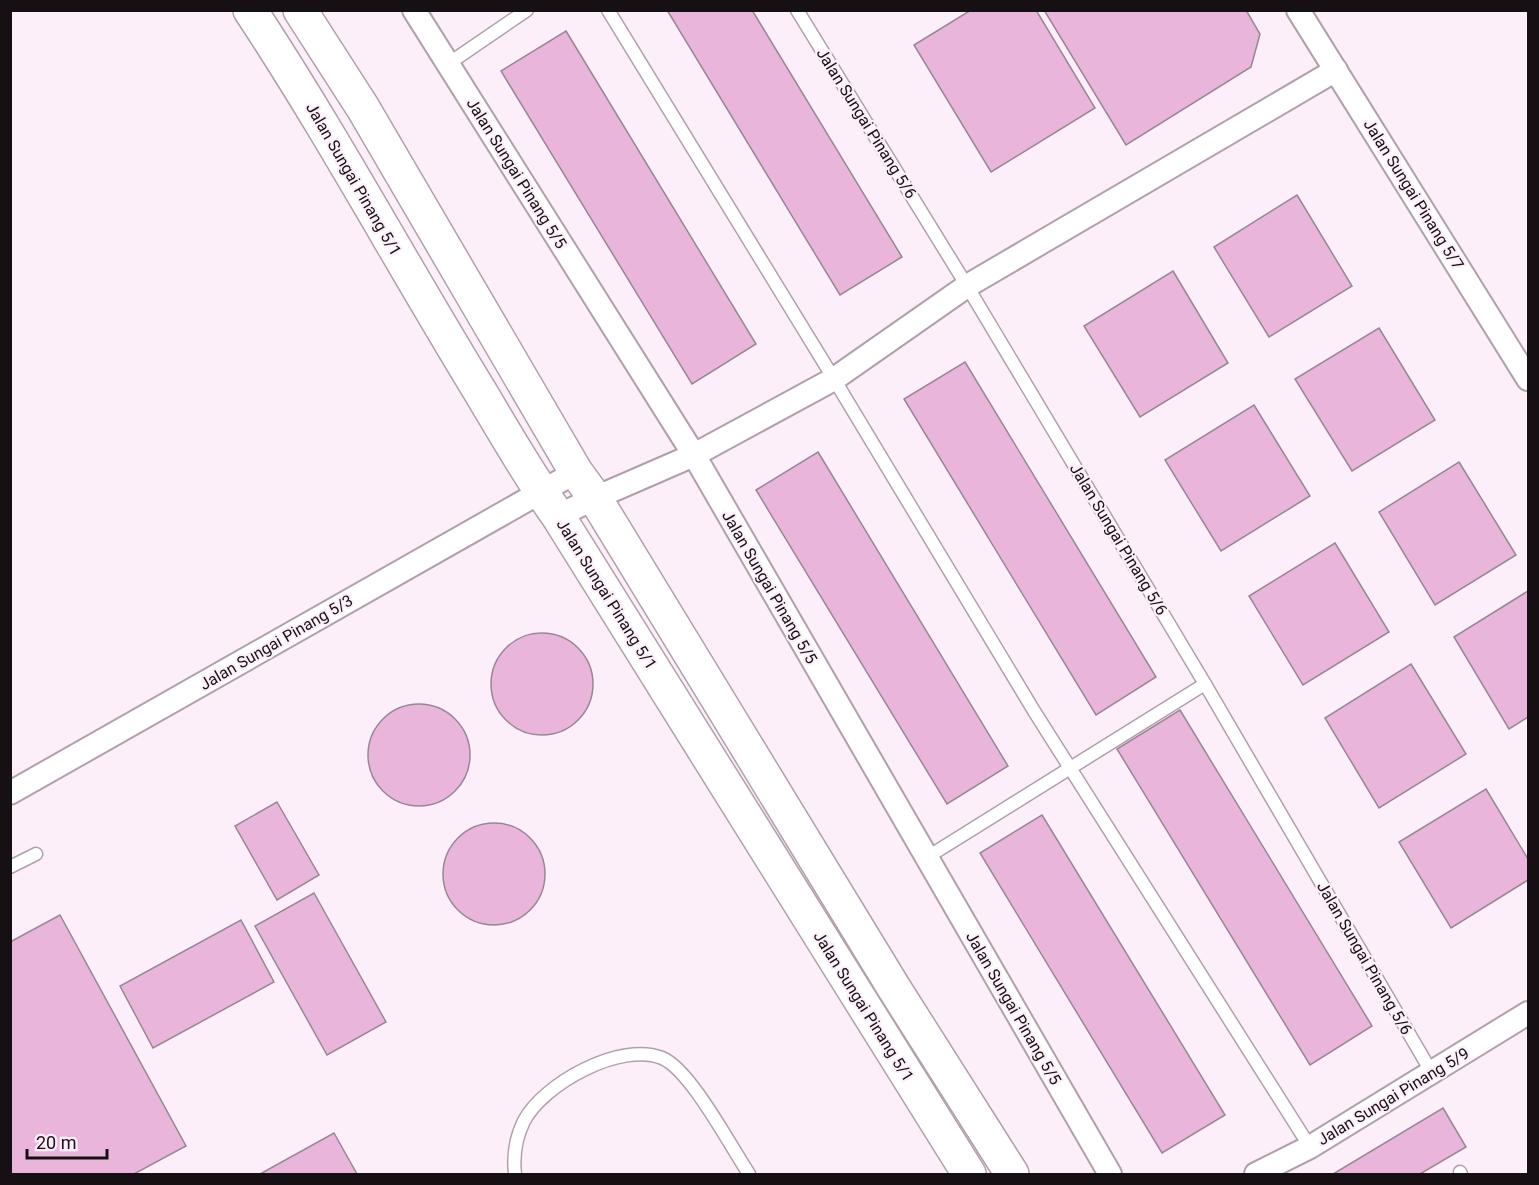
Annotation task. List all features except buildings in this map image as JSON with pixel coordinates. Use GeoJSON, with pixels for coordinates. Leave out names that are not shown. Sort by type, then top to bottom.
{"type":"FeatureCollection","features":[{"type":"Feature","properties":{"kind":"street","name":"Jalan Sungai Pinang 5/1"},"geometry":{"type":"LineString","coordinates":[[250,10],[296,80],[453,347],[969,1174]]}},
{"type":"Feature","properties":{"kind":"street"},"geometry":{"type":"LineString","coordinates":[[300,10],[363,108],[576,472],[595,498],[888,978],[1012,1174]]}},
{"type":"Feature","properties":{"kind":"street","name":"Jalan Sungai Pinang 5/5"},"geometry":{"type":"LineString","coordinates":[[414,10],[694,455],[1110,1174]]}},
{"type":"Feature","properties":{"kind":"street","name":"Jalan Sungai Pinang 5/7"},"geometry":{"type":"LineString","coordinates":[[1298,10],[1528,379]]}},
{"type":"Feature","properties":{"kind":"street"},"geometry":{"type":"LineString","coordinates":[[550,504],[595,498],[694,455],[834,379],[967,286],[1336,70]]}},
{"type":"Feature","properties":{"kind":"street"},"geometry":{"type":"LineString","coordinates":[[550,504],[576,472]]}},
{"type":"Feature","properties":{"kind":"street","name":"Jalan Sungai Pinang 5/3"},"geometry":{"type":"LineString","coordinates":[[10,793],[550,504]]}},
{"type":"Feature","properties":{"kind":"street","name":"Jalan Sungai Pinang 5/9"},"geometry":{"type":"LineString","coordinates":[[1256,1174],[1310,1147],[1528,1013]]}},
{"type":"Feature","properties":{"kind":"lane"},"geometry":{"type":"LineString","coordinates":[[448,64],[527,10]]}},
{"type":"Feature","properties":{"kind":"lane"},"geometry":{"type":"LineString","coordinates":[[608,10],[1071,769],[1310,1147]]}},
{"type":"Feature","properties":{"kind":"lane","name":"Jalan Sungai Pinang 5/6"},"geometry":{"type":"LineString","coordinates":[[797,10],[967,286],[1205,684],[1432,1073]]}},
{"type":"Feature","properties":{"kind":"lane"},"geometry":{"type":"LineString","coordinates":[[926,858],[1205,684]]}},
{"type":"Feature","properties":{"kind":"lane"},"geometry":{"type":"LineString","coordinates":[[10,867],[36,854]]}},
{"type":"Feature","properties":{"kind":"lane"},"geometry":{"type":"LineString","coordinates":[[515,1174],[516,1140],[525,1119],[540,1100],[569,1078],[604,1060],[626,1054],[646,1054],[662,1058],[677,1067],[693,1086],[749,1174]]}}]}
